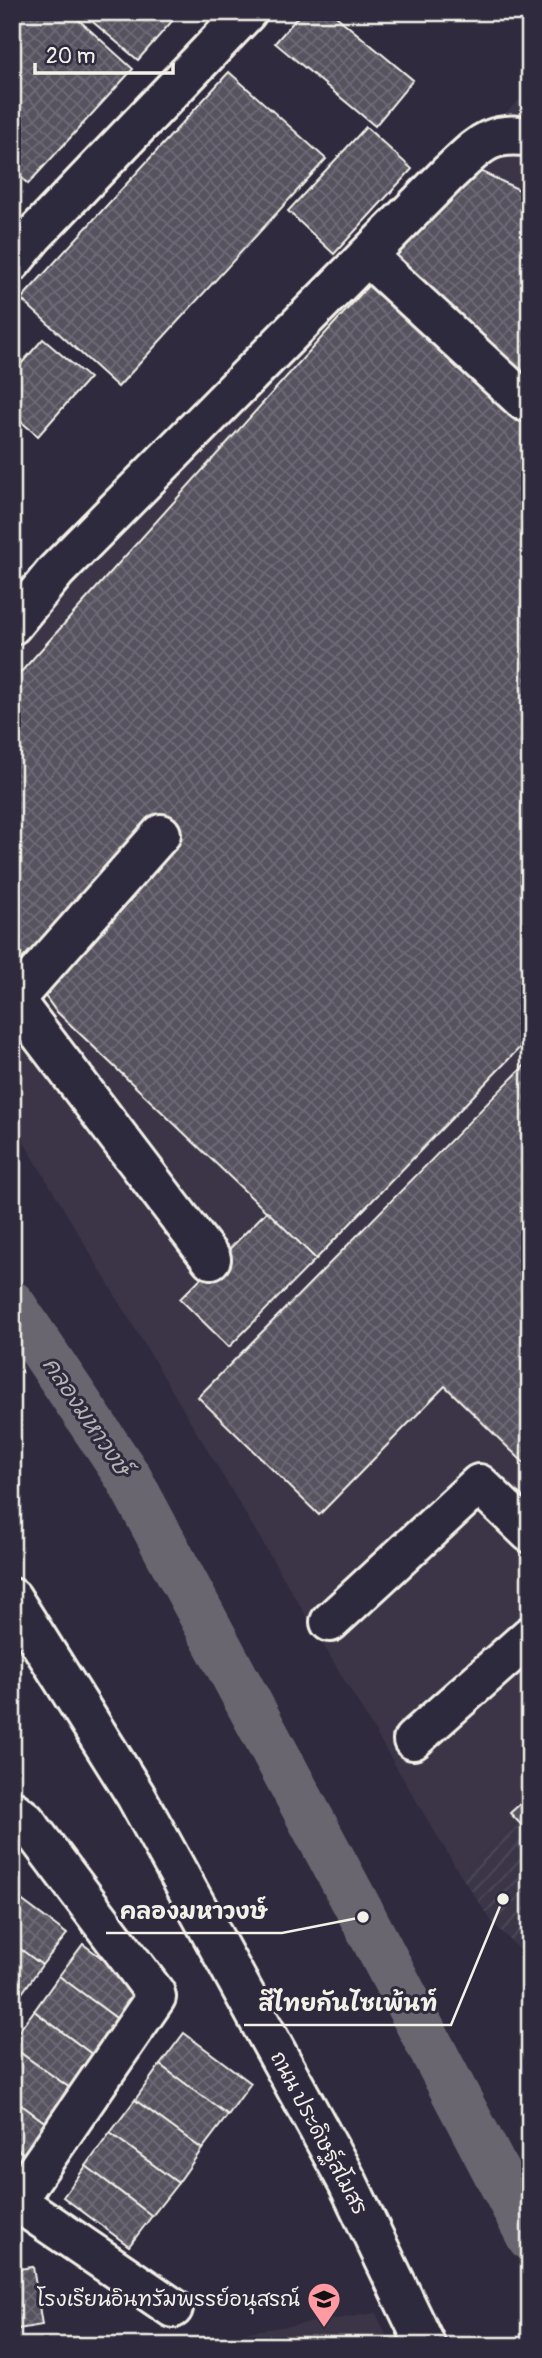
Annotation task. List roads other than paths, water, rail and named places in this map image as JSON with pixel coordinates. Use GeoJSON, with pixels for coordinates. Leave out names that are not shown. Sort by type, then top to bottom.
{"type":"FeatureCollection","features":[{"type":"Feature","properties":{"kind":"street"},"geometry":{"type":"LineString","coordinates":[[12,262],[33,236],[247,12]]}},
{"type":"Feature","properties":{"kind":"street"},"geometry":{"type":"LineString","coordinates":[[12,625],[56,570],[448,174],[486,139],[509,134],[530,137]]}},
{"type":"Feature","properties":{"kind":"street"},"geometry":{"type":"LineString","coordinates":[[367,256],[523,401]]}},
{"type":"Feature","properties":{"kind":"street"},"geometry":{"type":"LineString","coordinates":[[162,834],[13,998],[211,1259]]}},
{"type":"Feature","properties":{"kind":"street"},"geometry":{"type":"LineString","coordinates":[[330,1622],[479,1483],[530,1533]]}},
{"type":"Feature","properties":{"kind":"street","name":"ถนน ประดิษฐ์สโมสร"},"geometry":{"type":"LineString","coordinates":[[12,1598],[143,1808],[346,2181],[426,2346]]}},
{"type":"Feature","properties":{"kind":"street"},"geometry":{"type":"LineString","coordinates":[[413,1741],[530,1636]]}},
{"type":"Feature","properties":{"kind":"street"},"geometry":{"type":"LineString","coordinates":[[17,1822],[156,1997],[14,2200],[173,2308]]}},
{"type":"Feature","properties":{"kind":"waterway","name":"คลองมหาวงษ์"},"geometry":{"type":"LineString","coordinates":[[12,1304],[128,1477],[530,2237]]}},
{"type":"Feature","properties":{"kind":"place","name":"สีไทยกันไซเพ้นท์"},"geometry":{"type":"Point","coordinates":[503,1899]}},
{"type":"Feature","properties":{"kind":"place","name":"คลองมหาวงษ์"},"geometry":{"type":"Point","coordinates":[363,1917]}},
{"type":"Feature","properties":{"kind":"place","name":"โรงเรียนอินทรัมพรรย์อนุสรณ์"},"geometry":{"type":"Point","coordinates":[324,2329]}}]}
